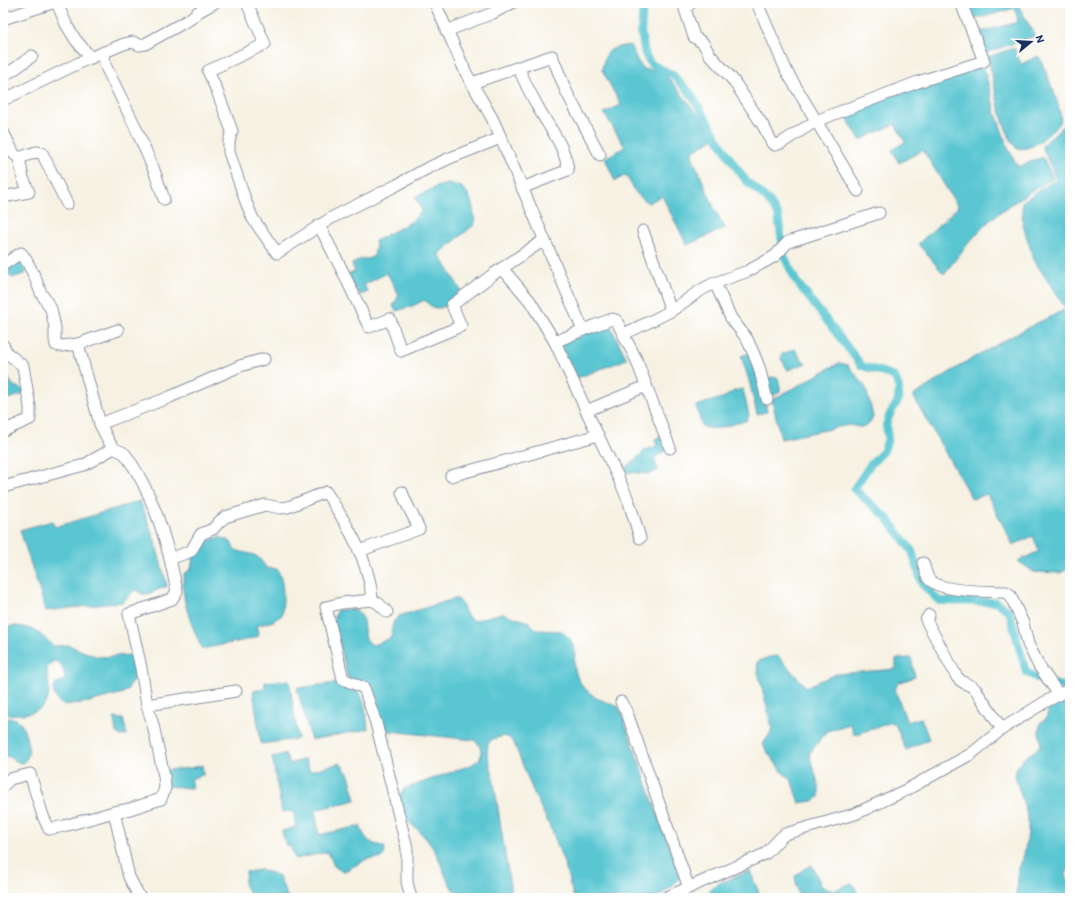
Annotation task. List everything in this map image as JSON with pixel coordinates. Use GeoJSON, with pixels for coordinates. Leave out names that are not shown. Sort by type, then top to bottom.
{"type":"FeatureCollection","features":[{"type":"Feature","properties":{"kind":"street"},"geometry":{"type":"LineString","coordinates":[[3,19],[52,3]]}},
{"type":"Feature","properties":{"kind":"street"},"geometry":{"type":"LineString","coordinates":[[57,3],[66,24],[75,39],[90,58]]}},
{"type":"Feature","properties":{"kind":"street"},"geometry":{"type":"LineString","coordinates":[[3,100],[90,58],[124,44],[133,42],[139,45],[146,44],[190,19],[198,12],[214,3]]}},
{"type":"Feature","properties":{"kind":"street"},"geometry":{"type":"LineString","coordinates":[[247,3],[265,44],[208,72],[232,131],[229,142],[230,152],[253,219],[277,253],[319,226],[426,169],[501,138]]}},
{"type":"Feature","properties":{"kind":"street"},"geometry":{"type":"LineString","coordinates":[[434,3],[466,73],[492,118],[582,330]]}},
{"type":"Feature","properties":{"kind":"street"},"geometry":{"type":"LineString","coordinates":[[446,31],[493,13],[512,3]]}},
{"type":"Feature","properties":{"kind":"street"},"geometry":{"type":"LineString","coordinates":[[691,3],[685,9],[694,37],[703,43],[710,55],[733,80],[764,127],[772,143],[775,145],[781,143],[816,121],[918,82],[984,61],[961,3]]}},
{"type":"Feature","properties":{"kind":"street"},"geometry":{"type":"LineString","coordinates":[[757,3],[787,72],[858,191]]}},
{"type":"Feature","properties":{"kind":"street"},"geometry":{"type":"LineString","coordinates":[[104,52],[105,65],[137,131],[154,170],[164,199]]}},
{"type":"Feature","properties":{"kind":"street"},"geometry":{"type":"LineString","coordinates":[[3,76],[32,56]]}},
{"type":"Feature","properties":{"kind":"street"},"geometry":{"type":"LineString","coordinates":[[472,83],[552,56],[566,90],[600,155]]}},
{"type":"Feature","properties":{"kind":"street"},"geometry":{"type":"LineString","coordinates":[[518,67],[538,108],[558,139],[565,155],[568,170],[522,188]]}},
{"type":"Feature","properties":{"kind":"street"},"geometry":{"type":"LineString","coordinates":[[3,132],[14,154],[19,158],[23,178],[29,192],[3,197]]}},
{"type":"Feature","properties":{"kind":"street"},"geometry":{"type":"LineString","coordinates":[[19,158],[36,152],[42,153],[67,204]]}},
{"type":"Feature","properties":{"kind":"street"},"geometry":{"type":"LineString","coordinates":[[624,334],[671,311],[696,292],[715,283],[748,271],[775,256],[788,242],[879,213]]}},
{"type":"Feature","properties":{"kind":"street"},"geometry":{"type":"LineString","coordinates":[[319,226],[370,327],[390,319],[401,351],[461,326],[452,305],[502,268],[544,240]]}},
{"type":"Feature","properties":{"kind":"street"},"geometry":{"type":"LineString","coordinates":[[643,231],[671,311]]}},
{"type":"Feature","properties":{"kind":"street"},"geometry":{"type":"LineString","coordinates":[[3,265],[21,252],[25,258],[50,309],[55,328],[54,340],[56,345],[78,344],[118,330]]}},
{"type":"Feature","properties":{"kind":"street"},"geometry":{"type":"LineString","coordinates":[[502,268],[530,301],[555,342],[629,502],[640,538]]}},
{"type":"Feature","properties":{"kind":"street"},"geometry":{"type":"LineString","coordinates":[[715,283],[731,318],[747,340],[753,352],[759,367],[767,399]]}},
{"type":"Feature","properties":{"kind":"street"},"geometry":{"type":"LineString","coordinates":[[555,342],[612,319],[616,320],[636,359],[670,448]]}},
{"type":"Feature","properties":{"kind":"street"},"geometry":{"type":"LineString","coordinates":[[3,786],[10,779],[30,774],[43,816],[49,829],[130,809],[161,799],[165,788],[161,757],[154,725],[146,705],[141,668],[129,614],[172,599],[177,591],[166,540],[150,496],[123,453],[114,448],[100,424],[78,344]]}},
{"type":"Feature","properties":{"kind":"street"},"geometry":{"type":"LineString","coordinates":[[3,345],[7,353],[22,366],[30,407],[30,419],[3,431]]}},
{"type":"Feature","properties":{"kind":"street"},"geometry":{"type":"LineString","coordinates":[[100,424],[170,397],[240,366],[264,359]]}},
{"type":"Feature","properties":{"kind":"street"},"geometry":{"type":"LineString","coordinates":[[586,411],[646,386]]}},
{"type":"Feature","properties":{"kind":"street"},"geometry":{"type":"LineString","coordinates":[[451,476],[598,436]]}},
{"type":"Feature","properties":{"kind":"street"},"geometry":{"type":"LineString","coordinates":[[3,487],[84,465],[114,448]]}},
{"type":"Feature","properties":{"kind":"street"},"geometry":{"type":"LineString","coordinates":[[170,559],[191,551],[202,534],[213,529],[225,517],[265,505],[280,508],[288,507],[326,492],[348,528],[359,551],[370,580],[372,600]]}},
{"type":"Feature","properties":{"kind":"street"},"geometry":{"type":"LineString","coordinates":[[359,551],[419,529],[405,502],[402,492]]}},
{"type":"Feature","properties":{"kind":"street"},"geometry":{"type":"LineString","coordinates":[[923,563],[928,578],[936,585],[950,589],[1006,592],[1010,595],[1023,623],[1031,649],[1039,666],[1059,695]]}},
{"type":"Feature","properties":{"kind":"street"},"geometry":{"type":"LineString","coordinates":[[387,612],[378,602],[372,600],[342,603],[326,607],[343,679],[364,688],[376,724],[408,848],[407,882],[411,898]]}},
{"type":"Feature","properties":{"kind":"street"},"geometry":{"type":"LineString","coordinates":[[929,615],[926,620],[957,677],[961,682],[972,686],[1002,729]]}},
{"type":"Feature","properties":{"kind":"street"},"geometry":{"type":"LineString","coordinates":[[665,898],[765,854],[784,834],[855,814],[906,790],[971,754],[1002,729],[1070,689]]}},
{"type":"Feature","properties":{"kind":"street"},"geometry":{"type":"LineString","coordinates":[[146,705],[236,691]]}},
{"type":"Feature","properties":{"kind":"street"},"geometry":{"type":"LineString","coordinates":[[621,702],[627,713],[689,888]]}},
{"type":"Feature","properties":{"kind":"street"},"geometry":{"type":"LineString","coordinates":[[114,812],[129,877],[140,898]]}},
{"type":"Feature","properties":{"kind":"water"},"geometry":{"type":"Polygon","coordinates":[[[965,3],[1017,3],[1035,36],[985,53],[977,33],[1018,22],[1015,8],[972,20],[965,3]]]}},
{"type":"Feature","properties":{"kind":"water"},"geometry":{"type":"Polygon","coordinates":[[[630,45],[643,69],[661,70],[666,75],[703,121],[713,139],[692,152],[692,156],[715,210],[725,228],[687,245],[662,196],[648,203],[636,193],[626,175],[615,181],[605,158],[625,147],[604,113],[621,105],[602,70],[603,63],[610,51],[618,47],[630,45]]]}},
{"type":"Feature","properties":{"kind":"water"},"geometry":{"type":"Polygon","coordinates":[[[1014,48],[1021,64],[1039,56],[1057,101],[1061,118],[1060,123],[1042,140],[1026,148],[1016,148],[1005,128],[998,104],[988,57],[1014,48]]]}},
{"type":"Feature","properties":{"kind":"water"},"geometry":{"type":"Polygon","coordinates":[[[983,64],[995,111],[1008,148],[1018,167],[1043,157],[1053,178],[1016,201],[989,221],[971,240],[944,274],[918,244],[958,207],[923,150],[899,163],[892,150],[905,142],[895,124],[860,140],[844,113],[983,64]]]}},
{"type":"Feature","properties":{"kind":"water"},"geometry":{"type":"Polygon","coordinates":[[[1070,123],[1070,548],[1065,551],[1070,562],[1070,568],[1060,573],[1034,572],[1018,561],[1039,551],[1033,536],[1013,545],[987,494],[972,499],[913,396],[969,360],[1029,327],[1066,309],[1034,260],[1023,225],[1022,202],[1056,179],[1042,146],[1063,126],[1070,123]]]}},
{"type":"Feature","properties":{"kind":"water"},"geometry":{"type":"Polygon","coordinates":[[[448,184],[459,186],[465,190],[470,198],[474,214],[475,224],[439,254],[463,294],[444,307],[434,308],[425,300],[410,307],[396,311],[393,306],[399,295],[387,273],[364,285],[368,292],[360,295],[353,286],[349,274],[355,272],[352,264],[361,259],[368,259],[374,256],[376,245],[375,241],[411,222],[422,211],[415,197],[439,186],[448,184]]]}},
{"type":"Feature","properties":{"kind":"water"},"geometry":{"type":"Polygon","coordinates":[[[17,262],[22,264],[26,273],[12,278],[9,275],[9,270],[12,264],[17,262]]]}},
{"type":"Feature","properties":{"kind":"water"},"geometry":{"type":"Polygon","coordinates":[[[609,324],[627,359],[577,378],[560,344],[609,324]]]}},
{"type":"Feature","properties":{"kind":"water"},"geometry":{"type":"Polygon","coordinates":[[[795,349],[806,363],[788,370],[781,359],[782,354],[795,349]]]}},
{"type":"Feature","properties":{"kind":"water"},"geometry":{"type":"Polygon","coordinates":[[[750,353],[767,412],[757,414],[749,380],[741,356],[750,353]]]}},
{"type":"Feature","properties":{"kind":"water"},"geometry":{"type":"Polygon","coordinates":[[[839,363],[848,365],[865,386],[873,418],[867,426],[860,427],[849,425],[781,439],[772,400],[839,363]]]}},
{"type":"Feature","properties":{"kind":"water"},"geometry":{"type":"Polygon","coordinates":[[[3,370],[5,370],[14,386],[24,390],[22,395],[3,400],[3,370]]]}},
{"type":"Feature","properties":{"kind":"water"},"geometry":{"type":"Polygon","coordinates":[[[769,378],[778,378],[780,387],[780,392],[774,395],[770,395],[767,385],[769,378]]]}},
{"type":"Feature","properties":{"kind":"water"},"geometry":{"type":"Polygon","coordinates":[[[743,389],[749,416],[746,421],[718,428],[707,428],[702,426],[696,406],[725,397],[734,391],[743,389]]]}},
{"type":"Feature","properties":{"kind":"water"},"geometry":{"type":"Polygon","coordinates":[[[661,436],[666,447],[665,451],[654,458],[658,471],[649,474],[628,472],[625,468],[645,450],[657,446],[655,439],[661,436]]]}},
{"type":"Feature","properties":{"kind":"water"},"geometry":{"type":"Polygon","coordinates":[[[140,501],[155,541],[167,586],[145,595],[135,590],[123,602],[46,611],[20,530],[52,521],[55,527],[140,501]]]}},
{"type":"Feature","properties":{"kind":"water"},"geometry":{"type":"Polygon","coordinates":[[[220,537],[231,542],[234,549],[252,554],[259,558],[266,568],[277,569],[280,574],[282,586],[282,615],[273,621],[256,626],[259,636],[202,649],[185,602],[183,592],[184,574],[191,569],[194,556],[199,547],[202,544],[220,537]]]}},
{"type":"Feature","properties":{"kind":"water"},"geometry":{"type":"Polygon","coordinates":[[[458,599],[468,617],[474,621],[501,613],[529,622],[537,630],[562,631],[570,639],[575,650],[574,666],[577,677],[583,687],[596,698],[619,707],[680,876],[673,886],[655,898],[574,898],[564,863],[552,831],[533,791],[514,743],[508,737],[504,736],[492,739],[488,744],[487,752],[493,777],[512,898],[466,898],[459,895],[454,890],[446,877],[431,845],[420,832],[402,816],[398,797],[404,789],[471,765],[480,759],[480,746],[474,740],[390,731],[383,728],[368,690],[348,678],[333,621],[337,610],[350,609],[357,611],[361,614],[366,638],[368,642],[373,645],[391,638],[394,621],[399,616],[458,599]]]}},
{"type":"Feature","properties":{"kind":"water"},"geometry":{"type":"Polygon","coordinates":[[[11,626],[25,627],[35,631],[53,646],[68,645],[100,657],[132,655],[136,664],[138,677],[132,681],[127,690],[123,693],[89,702],[63,705],[56,698],[54,689],[56,683],[63,681],[65,678],[62,666],[57,661],[54,661],[47,668],[49,690],[48,698],[44,704],[33,712],[3,714],[3,629],[11,626]]]}},
{"type":"Feature","properties":{"kind":"water"},"geometry":{"type":"Polygon","coordinates":[[[778,656],[806,687],[836,674],[896,669],[896,659],[911,658],[915,677],[898,683],[895,690],[907,722],[921,718],[929,739],[906,750],[896,726],[892,722],[854,735],[850,724],[827,731],[809,754],[819,786],[819,797],[813,801],[799,803],[791,779],[783,773],[763,744],[770,734],[772,727],[758,672],[757,662],[769,657],[778,656]]]}},
{"type":"Feature","properties":{"kind":"water"},"geometry":{"type":"Polygon","coordinates":[[[289,680],[298,739],[261,744],[253,691],[265,689],[265,682],[289,680]]]}},
{"type":"Feature","properties":{"kind":"water"},"geometry":{"type":"Polygon","coordinates":[[[336,683],[353,687],[360,693],[365,708],[368,729],[311,740],[297,688],[336,683]]]}},
{"type":"Feature","properties":{"kind":"water"},"geometry":{"type":"Polygon","coordinates":[[[1059,699],[1067,708],[1070,707],[1070,867],[1066,875],[1070,885],[1070,897],[1018,898],[1016,894],[1018,881],[1017,874],[1024,855],[1028,833],[1028,818],[1015,776],[1017,767],[1023,759],[1037,749],[1041,744],[1039,732],[1040,723],[1046,719],[1050,705],[1059,699]]]}},
{"type":"Feature","properties":{"kind":"water"},"geometry":{"type":"Polygon","coordinates":[[[3,718],[16,719],[22,725],[27,741],[28,755],[22,763],[3,756],[3,718]]]}},
{"type":"Feature","properties":{"kind":"water"},"geometry":{"type":"Polygon","coordinates":[[[114,719],[123,719],[127,735],[120,736],[116,732],[114,719]]]}},
{"type":"Feature","properties":{"kind":"water"},"geometry":{"type":"Polygon","coordinates":[[[285,754],[289,764],[305,759],[310,771],[340,763],[349,775],[356,800],[315,810],[319,835],[360,826],[366,838],[372,843],[384,846],[385,852],[382,858],[367,859],[343,872],[334,866],[328,852],[295,859],[290,845],[286,846],[282,831],[296,827],[293,811],[282,812],[272,757],[285,754]]]}},
{"type":"Feature","properties":{"kind":"water"},"geometry":{"type":"Polygon","coordinates":[[[202,765],[203,775],[192,778],[191,788],[167,786],[167,770],[191,768],[202,765]]]}},
{"type":"Feature","properties":{"kind":"water"},"geometry":{"type":"Polygon","coordinates":[[[812,865],[822,887],[833,891],[852,883],[861,898],[799,898],[795,876],[812,865]]]}},
{"type":"Feature","properties":{"kind":"water"},"geometry":{"type":"Polygon","coordinates":[[[261,870],[278,875],[288,898],[252,898],[244,884],[246,872],[261,870]]]}},
{"type":"Feature","properties":{"kind":"water"},"geometry":{"type":"Polygon","coordinates":[[[750,871],[761,898],[704,898],[715,885],[750,871]]]}},
{"type":"Feature","properties":{"kind":"waterway"},"geometry":{"type":"LineString","coordinates":[[642,3],[643,9],[641,32],[645,54],[651,64],[672,74],[691,94],[731,160],[746,181],[768,200],[778,215],[784,256],[796,281],[862,366],[895,377],[899,388],[898,401],[890,414],[886,425],[888,438],[884,451],[870,465],[854,489],[887,518],[912,551],[922,584],[939,601],[996,602],[1009,611],[1026,672],[1044,682],[1063,686],[1070,696],[1067,718]]}}]}
